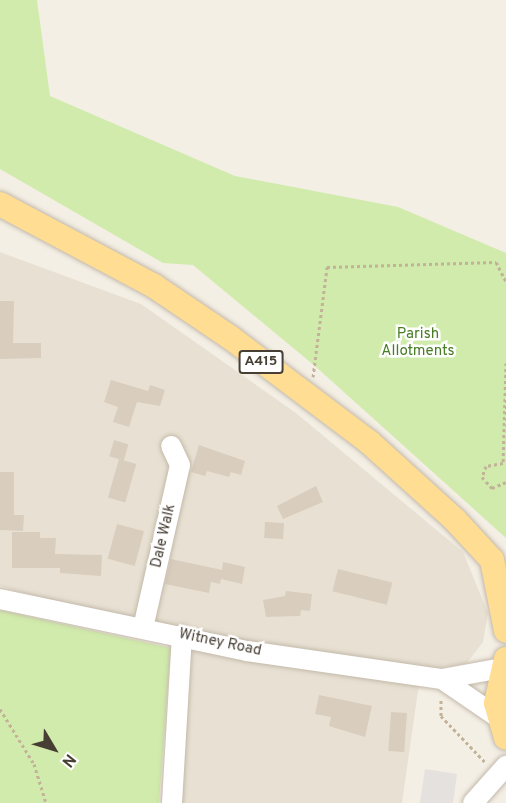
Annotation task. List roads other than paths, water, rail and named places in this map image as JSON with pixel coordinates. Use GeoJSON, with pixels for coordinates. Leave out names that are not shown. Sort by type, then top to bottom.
{"type":"FeatureCollection","features":[{"type":"Feature","properties":{"kind":"main road","name":"A415"},"geometry":{"type":"LineString","coordinates":[[0,204],[154,286],[369,442],[455,520],[499,565],[506,630]]}},
{"type":"Feature","properties":{"kind":"main road"},"geometry":{"type":"LineString","coordinates":[[502,728],[497,688],[504,663]]}},
{"type":"Feature","properties":{"kind":"street","name":"Dale Walk"},"geometry":{"type":"LineString","coordinates":[[143,628],[180,465],[171,446]]}},
{"type":"Feature","properties":{"kind":"street","name":"Witney Road"},"geometry":{"type":"LineString","coordinates":[[0,599],[182,635],[247,651],[442,680],[504,663]]}},
{"type":"Feature","properties":{"kind":"street"},"geometry":{"type":"LineString","coordinates":[[172,803],[182,635]]}},
{"type":"Feature","properties":{"kind":"street","name":"Witney Road"},"geometry":{"type":"LineString","coordinates":[[442,680],[502,728]]}},
{"type":"Feature","properties":{"kind":"street"},"geometry":{"type":"LineString","coordinates":[[473,803],[502,771]]}},
{"type":"Feature","properties":{"kind":"park label","name":"Parish Allotments"},"geometry":{"type":"Point","coordinates":[418,342]}}]}
